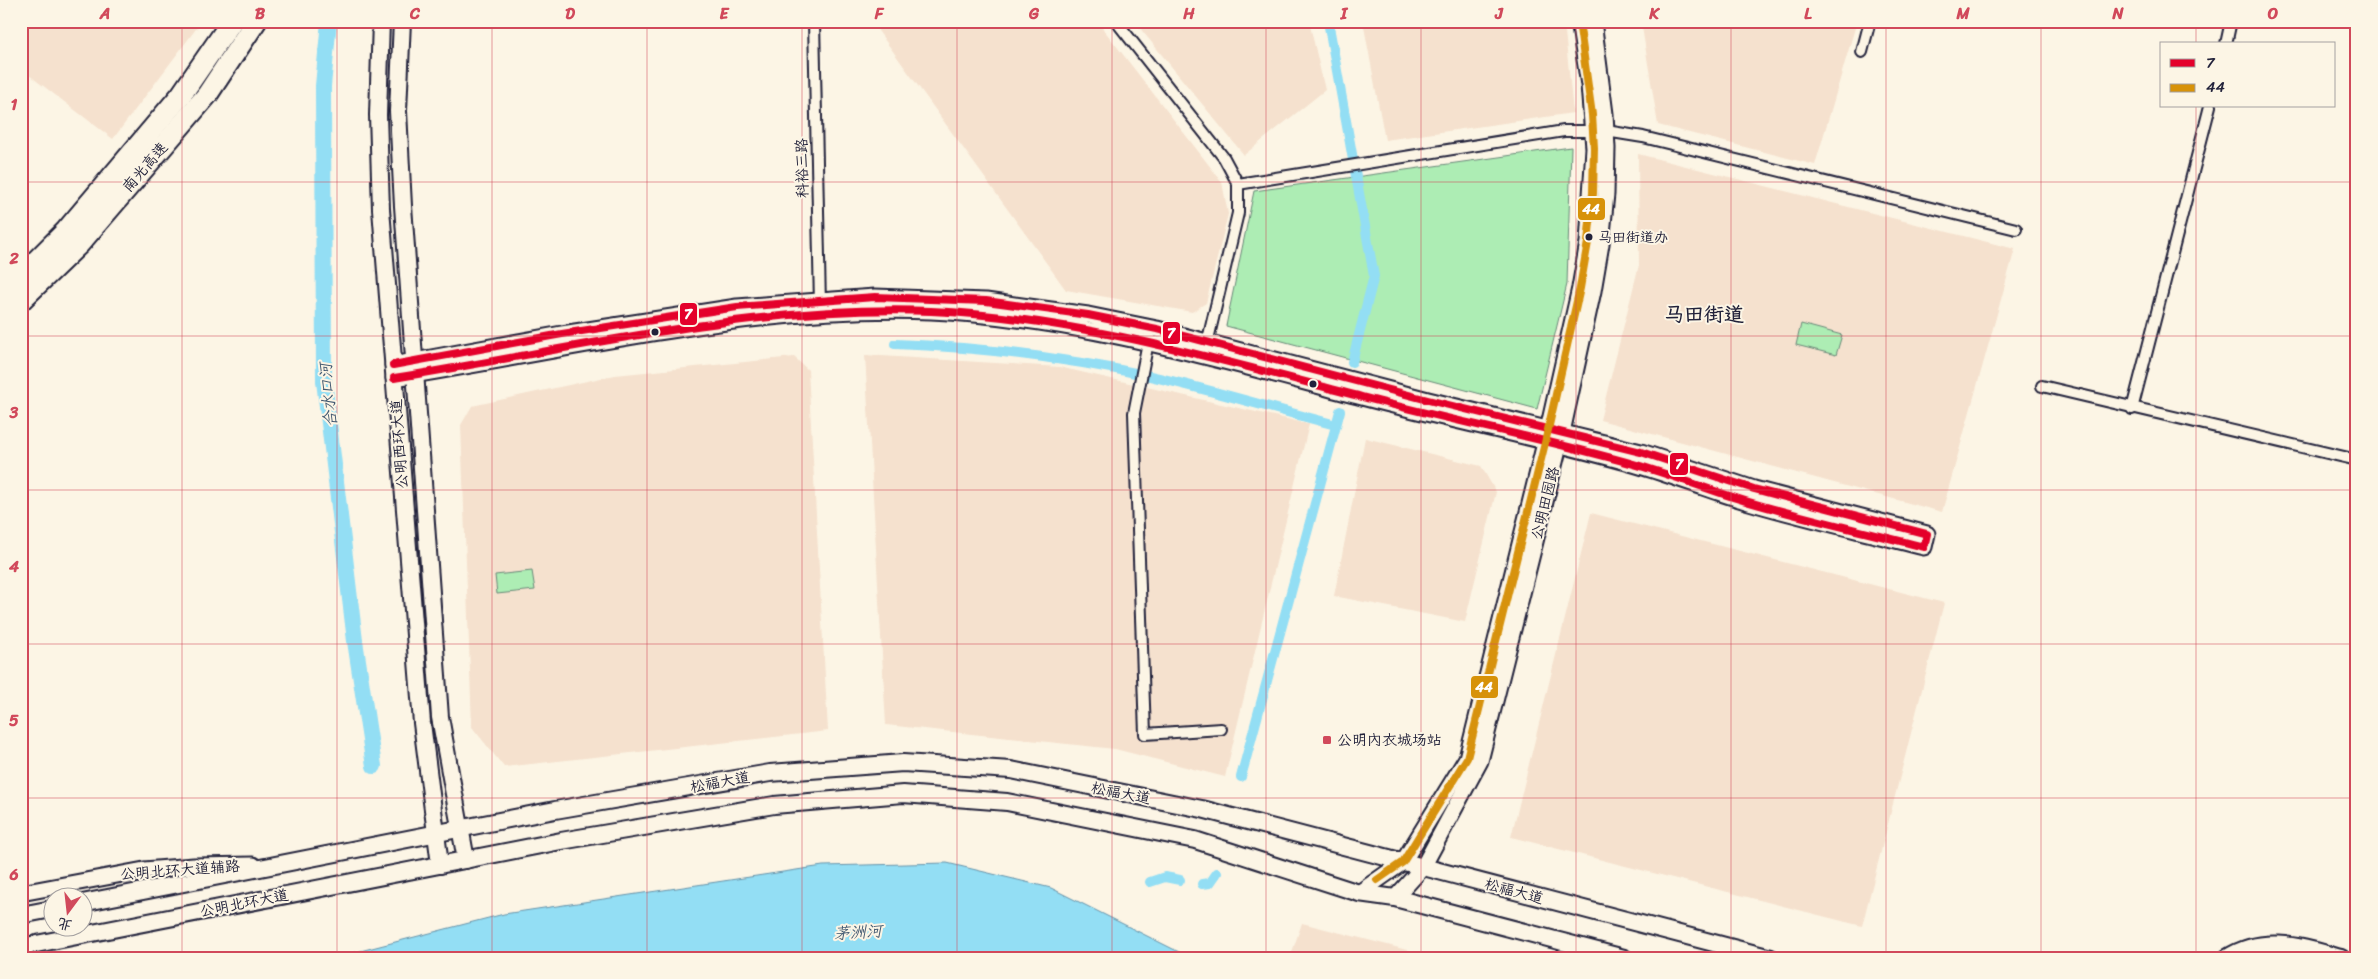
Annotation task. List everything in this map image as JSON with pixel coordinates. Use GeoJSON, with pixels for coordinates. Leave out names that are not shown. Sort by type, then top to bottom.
{"type":"FeatureCollection","features":[{"type":"Feature","properties":{"kind":"highway","name":"南光高速"},"geometry":{"type":"LineString","coordinates":[[21,300],[73,237],[181,94],[232,21]]}},
{"type":"Feature","properties":{"kind":"highway","name":"南光高速"},"geometry":{"type":"LineString","coordinates":[[21,276],[73,237],[207,95],[256,21]]}},
{"type":"Feature","properties":{"kind":"highway"},"geometry":{"type":"LineString","coordinates":[[21,268],[73,237]]}},
{"type":"Feature","properties":{"kind":"highway"},"geometry":{"type":"LineString","coordinates":[[21,307],[73,237]]}},
{"type":"Feature","properties":{"kind":"main road","name":"公明西环大道"},"geometry":{"type":"LineString","coordinates":[[381,21],[378,115],[381,209],[422,723],[440,865]]}},
{"type":"Feature","properties":{"kind":"main road","name":"公明西环大道"},"geometry":{"type":"LineString","coordinates":[[402,21],[398,111],[414,368],[440,717],[466,860]]}},
{"type":"Feature","properties":{"kind":"main road","name":"松福大道"},"geometry":{"type":"LineString","coordinates":[[459,829],[770,773],[903,763],[1020,772],[1202,809],[1771,958]]}},
{"type":"Feature","properties":{"kind":"main road","name":"松福大道"},"geometry":{"type":"LineString","coordinates":[[466,860],[774,804],[903,794],[1007,802],[1195,840],[1359,893],[1395,898],[1624,958]]}},
{"type":"Feature","properties":{"kind":"main road","name":"公明北环大道"},"geometry":{"type":"LineString","coordinates":[[92,901],[459,829]]}},
{"type":"Feature","properties":{"kind":"main road","name":"公明北环大道"},"geometry":{"type":"LineString","coordinates":[[21,947],[466,860]]}},
{"type":"Feature","properties":{"kind":"main road"},"geometry":{"type":"LineString","coordinates":[[21,915],[42,911]]}},
{"type":"Feature","properties":{"kind":"main road"},"geometry":{"type":"LineString","coordinates":[[2226,958],[2248,947],[2285,943],[2341,958]]}},
{"type":"Feature","properties":{"kind":"street","name":"科裕三路"},"geometry":{"type":"LineString","coordinates":[[814,21],[820,307]]}},
{"type":"Feature","properties":{"kind":"street"},"geometry":{"type":"LineString","coordinates":[[1116,21],[1224,158],[1238,184],[1238,212],[1206,349]]}},
{"type":"Feature","properties":{"kind":"street","name":"公明田园路"},"geometry":{"type":"LineString","coordinates":[[1579,21],[1589,85],[1600,131]]}},
{"type":"Feature","properties":{"kind":"street","name":"公明田园路"},"geometry":{"type":"LineString","coordinates":[[1359,893],[1403,862],[1467,758],[1594,291],[1606,194],[1600,131],[1602,84],[1593,21]]}},
{"type":"Feature","properties":{"kind":"street"},"geometry":{"type":"LineString","coordinates":[[1862,52],[1870,21]]}},
{"type":"Feature","properties":{"kind":"street"},"geometry":{"type":"LineString","coordinates":[[2226,42],[2231,21]]}},
{"type":"Feature","properties":{"kind":"street"},"geometry":{"type":"LineString","coordinates":[[2132,409],[2209,108]]}},
{"type":"Feature","properties":{"kind":"street"},"geometry":{"type":"LineString","coordinates":[[1238,184],[1564,131],[1600,131],[1643,137],[2016,229]]}},
{"type":"Feature","properties":{"kind":"street"},"geometry":{"type":"LineString","coordinates":[[393,372],[564,348],[820,307],[985,315],[1086,329],[1148,341],[1206,349],[1554,438],[1750,502],[1924,547],[1928,534],[1754,489],[1641,452],[1554,438]]}},
{"type":"Feature","properties":{"kind":"street"},"geometry":{"type":"LineString","coordinates":[[1148,341],[1134,413],[1146,734],[1221,729]]}},
{"type":"Feature","properties":{"kind":"street"},"geometry":{"type":"LineString","coordinates":[[2042,386],[2132,409],[2357,460]]}},
{"type":"Feature","properties":{"kind":"street","name":"公明田园路"},"geometry":{"type":"LineString","coordinates":[[1395,898],[1423,868],[1480,761],[1554,438]]}},
{"type":"Feature","properties":{"kind":"street","name":"公明北环大道辅路"},"geometry":{"type":"LineString","coordinates":[[21,892],[144,870],[194,866],[280,864]]}},
{"type":"Feature","properties":{"kind":"shaded area"},"geometry":{"type":"Polygon","coordinates":[[[21,21],[202,21],[113,139],[21,69],[21,21]]]}},
{"type":"Feature","properties":{"kind":"shaded area"},"geometry":{"type":"Polygon","coordinates":[[[871,21],[1097,21],[1222,182],[1228,214],[1206,303],[1192,312],[1066,290],[871,21]]]}},
{"type":"Feature","properties":{"kind":"shaded area"},"geometry":{"type":"Polygon","coordinates":[[[1134,21],[1309,21],[1325,90],[1244,155],[1134,21]]]}},
{"type":"Feature","properties":{"kind":"shaded area"},"geometry":{"type":"Polygon","coordinates":[[[1363,21],[1564,21],[1573,113],[1385,140],[1363,21]]]}},
{"type":"Feature","properties":{"kind":"shaded area"},"geometry":{"type":"Polygon","coordinates":[[[1641,21],[1857,21],[1815,165],[1658,125],[1641,21]]]}},
{"type":"Feature","properties":{"kind":"shaded area"},"geometry":{"type":"Polygon","coordinates":[[[1638,154],[2015,249],[1942,512],[1600,420],[1639,265],[1638,154]]]}},
{"type":"Feature","properties":{"kind":"shaded area"},"geometry":{"type":"Polygon","coordinates":[[[865,355],[1059,367],[1309,424],[1225,777],[1115,749],[886,725],[865,355]]]}},
{"type":"Feature","properties":{"kind":"shaded area"},"geometry":{"type":"Polygon","coordinates":[[[794,357],[808,370],[828,731],[504,767],[472,727],[461,425],[472,406],[615,375],[794,357]]]}},
{"type":"Feature","properties":{"kind":"shaded area"},"geometry":{"type":"Polygon","coordinates":[[[1365,438],[1481,466],[1496,492],[1465,622],[1334,596],[1365,438]]]}},
{"type":"Feature","properties":{"kind":"shaded area"},"geometry":{"type":"Polygon","coordinates":[[[1591,513],[1944,603],[1862,926],[1511,837],[1591,513]]]}},
{"type":"Feature","properties":{"kind":"shaded area"},"geometry":{"type":"Polygon","coordinates":[[[1302,923],[1438,958],[1290,958],[1302,923]]]}},
{"type":"Feature","properties":{"kind":"green space"},"geometry":{"type":"Polygon","coordinates":[[[1571,147],[1567,284],[1537,409],[1226,326],[1254,191],[1571,147]]]}},
{"type":"Feature","properties":{"kind":"green space"},"geometry":{"type":"Polygon","coordinates":[[[1801,324],[1842,335],[1836,355],[1796,345],[1801,324]]]}},
{"type":"Feature","properties":{"kind":"green space"},"geometry":{"type":"Polygon","coordinates":[[[532,571],[535,590],[497,594],[495,575],[532,571]]]}},
{"type":"Feature","properties":{"kind":"water","name":"茅洲河"},"geometry":{"type":"Polygon","coordinates":[[[947,863],[1051,888],[1191,958],[333,958],[504,914],[823,866],[947,863]]]}},
{"type":"Feature","properties":{"kind":"waterway","name":"合水口河"},"geometry":{"type":"LineString","coordinates":[[329,21],[323,86],[324,381],[355,641],[374,766]]}},
{"type":"Feature","properties":{"kind":"waterway"},"geometry":{"type":"LineString","coordinates":[[1328,21],[1374,276],[1352,362]]}},
{"type":"Feature","properties":{"kind":"waterway"},"geometry":{"type":"LineString","coordinates":[[895,344],[991,351],[1055,359],[1118,370],[1196,387],[1336,425]]}},
{"type":"Feature","properties":{"kind":"waterway"},"geometry":{"type":"LineString","coordinates":[[1241,777],[1340,411]]}},
{"type":"Feature","properties":{"kind":"waterway"},"geometry":{"type":"LineString","coordinates":[[1202,884],[1210,883],[1217,873]]}},
{"type":"Feature","properties":{"kind":"waterway"},"geometry":{"type":"LineString","coordinates":[[1150,882],[1165,877],[1180,880]]}},
{"type":"Feature","properties":{"kind":"transit line","name":"44"},"geometry":{"type":"LineString","coordinates":[[1377,880],[1403,862],[1467,758],[1545,443],[1580,288],[1588,242],[1593,193],[1594,148],[1592,115],[1579,21]]}},
{"type":"Feature","properties":{"kind":"transit line","name":"7"},"geometry":{"type":"LineString","coordinates":[[393,365],[562,334],[737,307],[875,297],[986,301],[1088,315],[1157,329],[1428,400],[1641,452],[1754,489],[1927,534],[1924,547],[1749,502],[1651,469],[1603,456],[1396,406],[1202,355],[1095,332],[1041,322],[986,315],[931,311],[863,311],[728,322],[661,331],[394,378]]}},
{"type":"Feature","properties":{"kind":"place","name":"马田街道办"},"geometry":{"type":"Point","coordinates":[1589,237]}},
{"type":"Feature","properties":{"kind":"place","name":"公明内衣城场站"},"geometry":{"type":"Point","coordinates":[1327,740]}},
{"type":"Feature","properties":{"kind":"district","name":"马田街道"},"geometry":{"type":"Point","coordinates":[1704,314]}}]}
